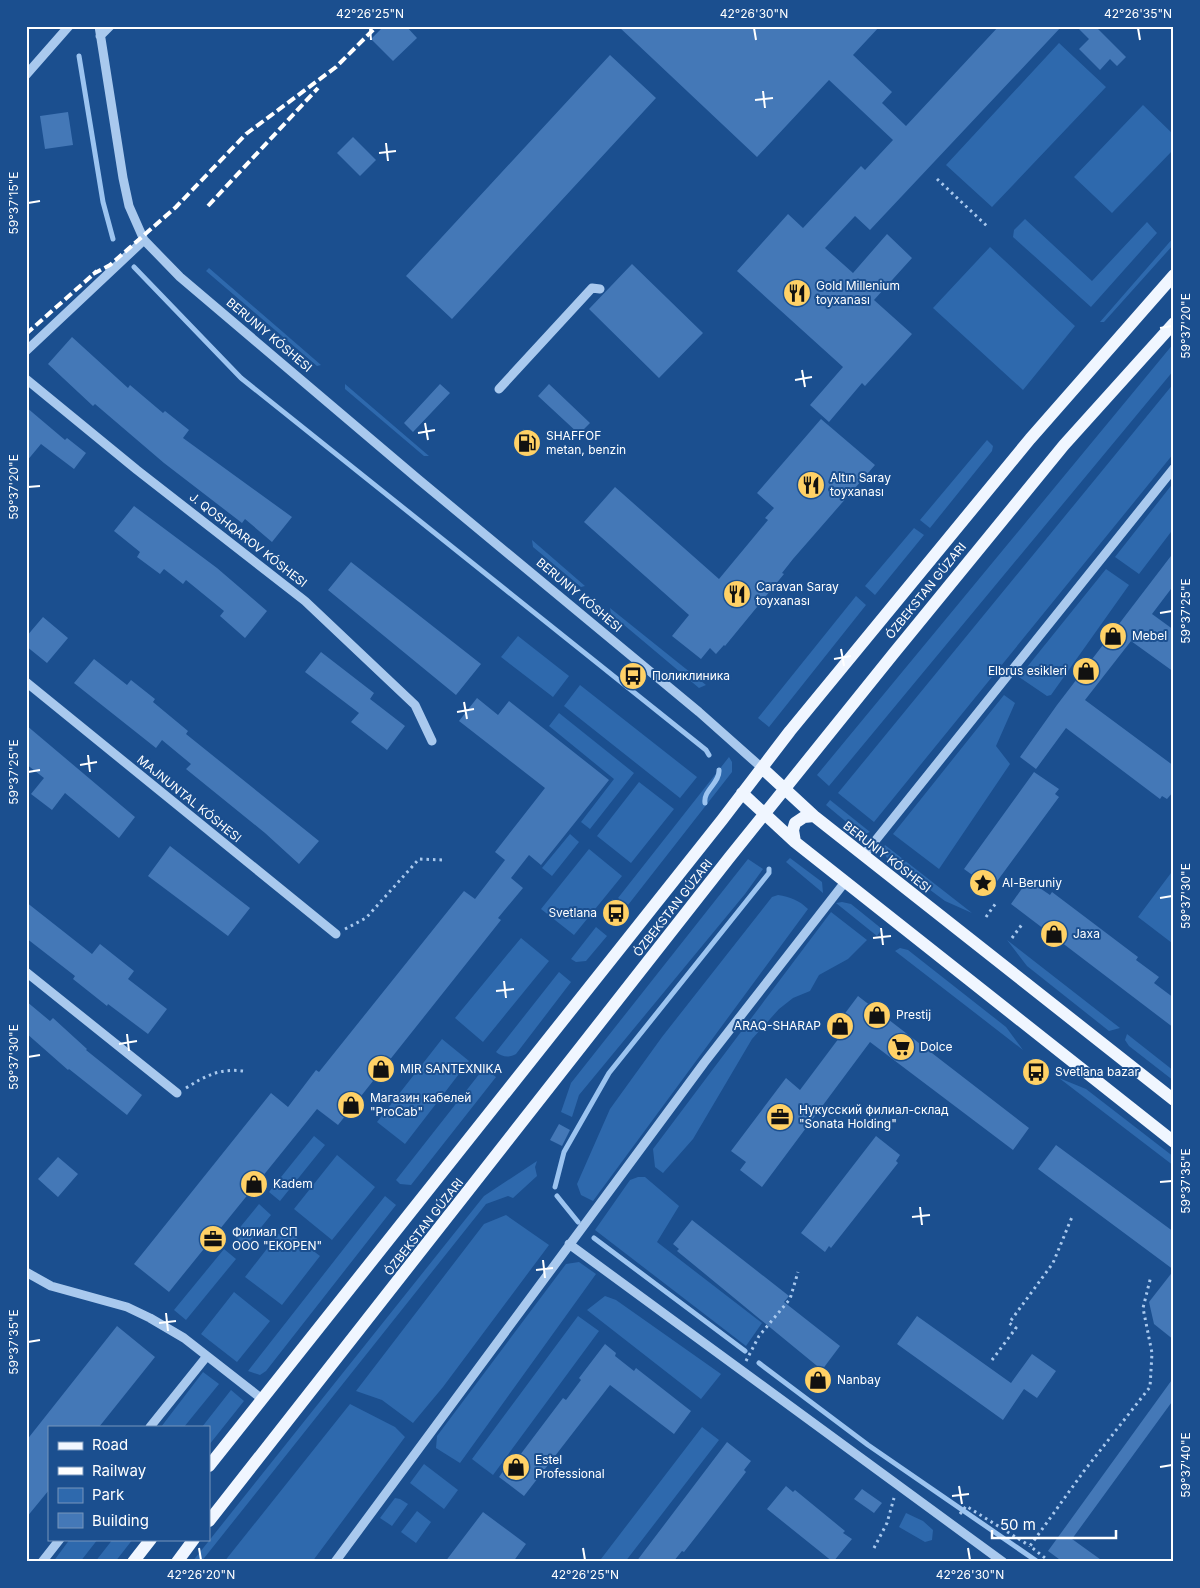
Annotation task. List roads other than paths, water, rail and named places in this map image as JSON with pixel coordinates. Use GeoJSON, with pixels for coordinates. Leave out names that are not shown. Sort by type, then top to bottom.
{"type":"FeatureCollection","features":[{"type":"Feature","properties":{"kind":"main road"},"geometry":{"type":"LineString","coordinates":[[210,1465],[762,768],[1030,439],[1174,275]]}},
{"type":"Feature","properties":{"kind":"main road"},"geometry":{"type":"LineString","coordinates":[[210,1520],[765,814],[1023,493],[1174,322]]}},
{"type":"Feature","properties":{"kind":"main road","name":"BERUNIY KÓSHESI"},"geometry":{"type":"LineString","coordinates":[[762,768],[814,816],[863,856],[1174,1100]]}},
{"type":"Feature","properties":{"kind":"main road"},"geometry":{"type":"LineString","coordinates":[[742,793],[795,842],[1174,1142]]}},
{"type":"Feature","properties":{"kind":"main road"},"geometry":{"type":"LineString","coordinates":[[795,842],[793,830],[795,823],[804,817],[814,816]]}},
{"type":"Feature","properties":{"kind":"main road"},"geometry":{"type":"LineString","coordinates":[[133,1562],[150,1540]]}},
{"type":"Feature","properties":{"kind":"main road"},"geometry":{"type":"LineString","coordinates":[[176,1562],[193,1540]]}},
{"type":"Feature","properties":{"kind":"street"},"geometry":{"type":"LineString","coordinates":[[26,75],[69,26]]}},
{"type":"Feature","properties":{"kind":"street"},"geometry":{"type":"LineString","coordinates":[[100,31],[110,26]]}},
{"type":"Feature","properties":{"kind":"street","name":"BERUNIY KÓSHESI"},"geometry":{"type":"LineString","coordinates":[[100,31],[123,178],[129,206],[144,240],[180,277],[418,480],[686,701],[762,768]]}},
{"type":"Feature","properties":{"kind":"street"},"geometry":{"type":"LineString","coordinates":[[26,351],[144,240]]}},
{"type":"Feature","properties":{"kind":"street"},"geometry":{"type":"LineString","coordinates":[[499,390],[592,288],[600,289]]}},
{"type":"Feature","properties":{"kind":"street","name":"J. QOSHQAROV KÓSHESI"},"geometry":{"type":"LineString","coordinates":[[26,379],[137,470],[305,600],[415,705],[432,742]]}},
{"type":"Feature","properties":{"kind":"street"},"geometry":{"type":"LineString","coordinates":[[863,856],[1174,468]]}},
{"type":"Feature","properties":{"kind":"street","name":"MAJNUNTAL KÓSHESI"},"geometry":{"type":"LineString","coordinates":[[26,682],[336,934]]}},
{"type":"Feature","properties":{"kind":"street"},"geometry":{"type":"LineString","coordinates":[[335,1562],[704,1063],[845,882]]}},
{"type":"Feature","properties":{"kind":"street"},"geometry":{"type":"LineString","coordinates":[[26,972],[177,1093]]}},
{"type":"Feature","properties":{"kind":"street"},"geometry":{"type":"LineString","coordinates":[[570,1244],[1002,1562]]}},
{"type":"Feature","properties":{"kind":"street"},"geometry":{"type":"LineString","coordinates":[[26,1272],[51,1286],[127,1307],[175,1333],[262,1399]]}},
{"type":"Feature","properties":{"kind":"street"},"geometry":{"type":"LineString","coordinates":[[151,1426],[207,1356]]}},
{"type":"Feature","properties":{"kind":"street"},"geometry":{"type":"LineString","coordinates":[[42,1562],[59,1540]]}},
{"type":"Feature","properties":{"kind":"waterway"},"geometry":{"type":"LineString","coordinates":[[79,56],[103,202],[113,239]]}},
{"type":"Feature","properties":{"kind":"waterway"},"geometry":{"type":"LineString","coordinates":[[134,267],[241,378],[706,750],[709,755]]}},
{"type":"Feature","properties":{"kind":"waterway"},"geometry":{"type":"LineString","coordinates":[[705,803],[706,794],[717,779],[719,770]]}},
{"type":"Feature","properties":{"kind":"waterway"},"geometry":{"type":"LineString","coordinates":[[555,1187],[564,1152],[609,1073],[769,873],[769,869]]}},
{"type":"Feature","properties":{"kind":"waterway"},"geometry":{"type":"LineString","coordinates":[[557,1196],[578,1222]]}},
{"type":"Feature","properties":{"kind":"waterway"},"geometry":{"type":"LineString","coordinates":[[594,1238],[745,1351]]}},
{"type":"Feature","properties":{"kind":"waterway"},"geometry":{"type":"LineString","coordinates":[[759,1363],[868,1445],[1038,1562]]}},
{"type":"Feature","properties":{"kind":"railway"},"geometry":{"type":"LineString","coordinates":[[93,274],[110,265],[176,207],[246,134],[336,67],[377,26]]}},
{"type":"Feature","properties":{"kind":"railway"},"geometry":{"type":"LineString","coordinates":[[208,206],[318,88]]}},
{"type":"Feature","properties":{"kind":"railway"},"geometry":{"type":"LineString","coordinates":[[26,334],[97,271]]}},
{"type":"Feature","properties":{"kind":"place","name":"Gold Millenium toyxanası"},"geometry":{"type":"Point","coordinates":[797,293]}},
{"type":"Feature","properties":{"kind":"place","name":"SHAFFOF metan, benzin"},"geometry":{"type":"Point","coordinates":[527,443]}},
{"type":"Feature","properties":{"kind":"place","name":"Altın Saray toyxanası"},"geometry":{"type":"Point","coordinates":[811,485]}},
{"type":"Feature","properties":{"kind":"place","name":"Caravan Saray toyxanası"},"geometry":{"type":"Point","coordinates":[737,594]}},
{"type":"Feature","properties":{"kind":"place","name":"Mebel"},"geometry":{"type":"Point","coordinates":[1113,636]}},
{"type":"Feature","properties":{"kind":"place","name":"Elbrus esikleri"},"geometry":{"type":"Point","coordinates":[1086,671]}},
{"type":"Feature","properties":{"kind":"place","name":"Поликлиника"},"geometry":{"type":"Point","coordinates":[633,676]}},
{"type":"Feature","properties":{"kind":"place","name":"Al-Beruniy"},"geometry":{"type":"Point","coordinates":[983,883]}},
{"type":"Feature","properties":{"kind":"place","name":"Svetlana"},"geometry":{"type":"Point","coordinates":[616,913]}},
{"type":"Feature","properties":{"kind":"place","name":"Jaxa"},"geometry":{"type":"Point","coordinates":[1054,934]}},
{"type":"Feature","properties":{"kind":"place","name":"Prestij"},"geometry":{"type":"Point","coordinates":[877,1015]}},
{"type":"Feature","properties":{"kind":"place","name":"ARAQ-SHARAP"},"geometry":{"type":"Point","coordinates":[840,1026]}},
{"type":"Feature","properties":{"kind":"place","name":"Dolce"},"geometry":{"type":"Point","coordinates":[901,1047]}},
{"type":"Feature","properties":{"kind":"place","name":"MIR SANTEXNIKA"},"geometry":{"type":"Point","coordinates":[381,1069]}},
{"type":"Feature","properties":{"kind":"place","name":"Svetlana bazar"},"geometry":{"type":"Point","coordinates":[1036,1072]}},
{"type":"Feature","properties":{"kind":"place","name":"Магазин кабелей \"ProCab\""},"geometry":{"type":"Point","coordinates":[351,1105]}},
{"type":"Feature","properties":{"kind":"place","name":"Нукусский филиал-склад \"Sonata Holding\""},"geometry":{"type":"Point","coordinates":[780,1117]}},
{"type":"Feature","properties":{"kind":"place","name":"Kadem"},"geometry":{"type":"Point","coordinates":[254,1184]}},
{"type":"Feature","properties":{"kind":"place","name":"Филиал СП OOO \"EKOPEN\""},"geometry":{"type":"Point","coordinates":[213,1239]}},
{"type":"Feature","properties":{"kind":"place","name":"Nanbay"},"geometry":{"type":"Point","coordinates":[818,1380]}},
{"type":"Feature","properties":{"kind":"place","name":"Estel Professional"},"geometry":{"type":"Point","coordinates":[516,1467]}}]}
